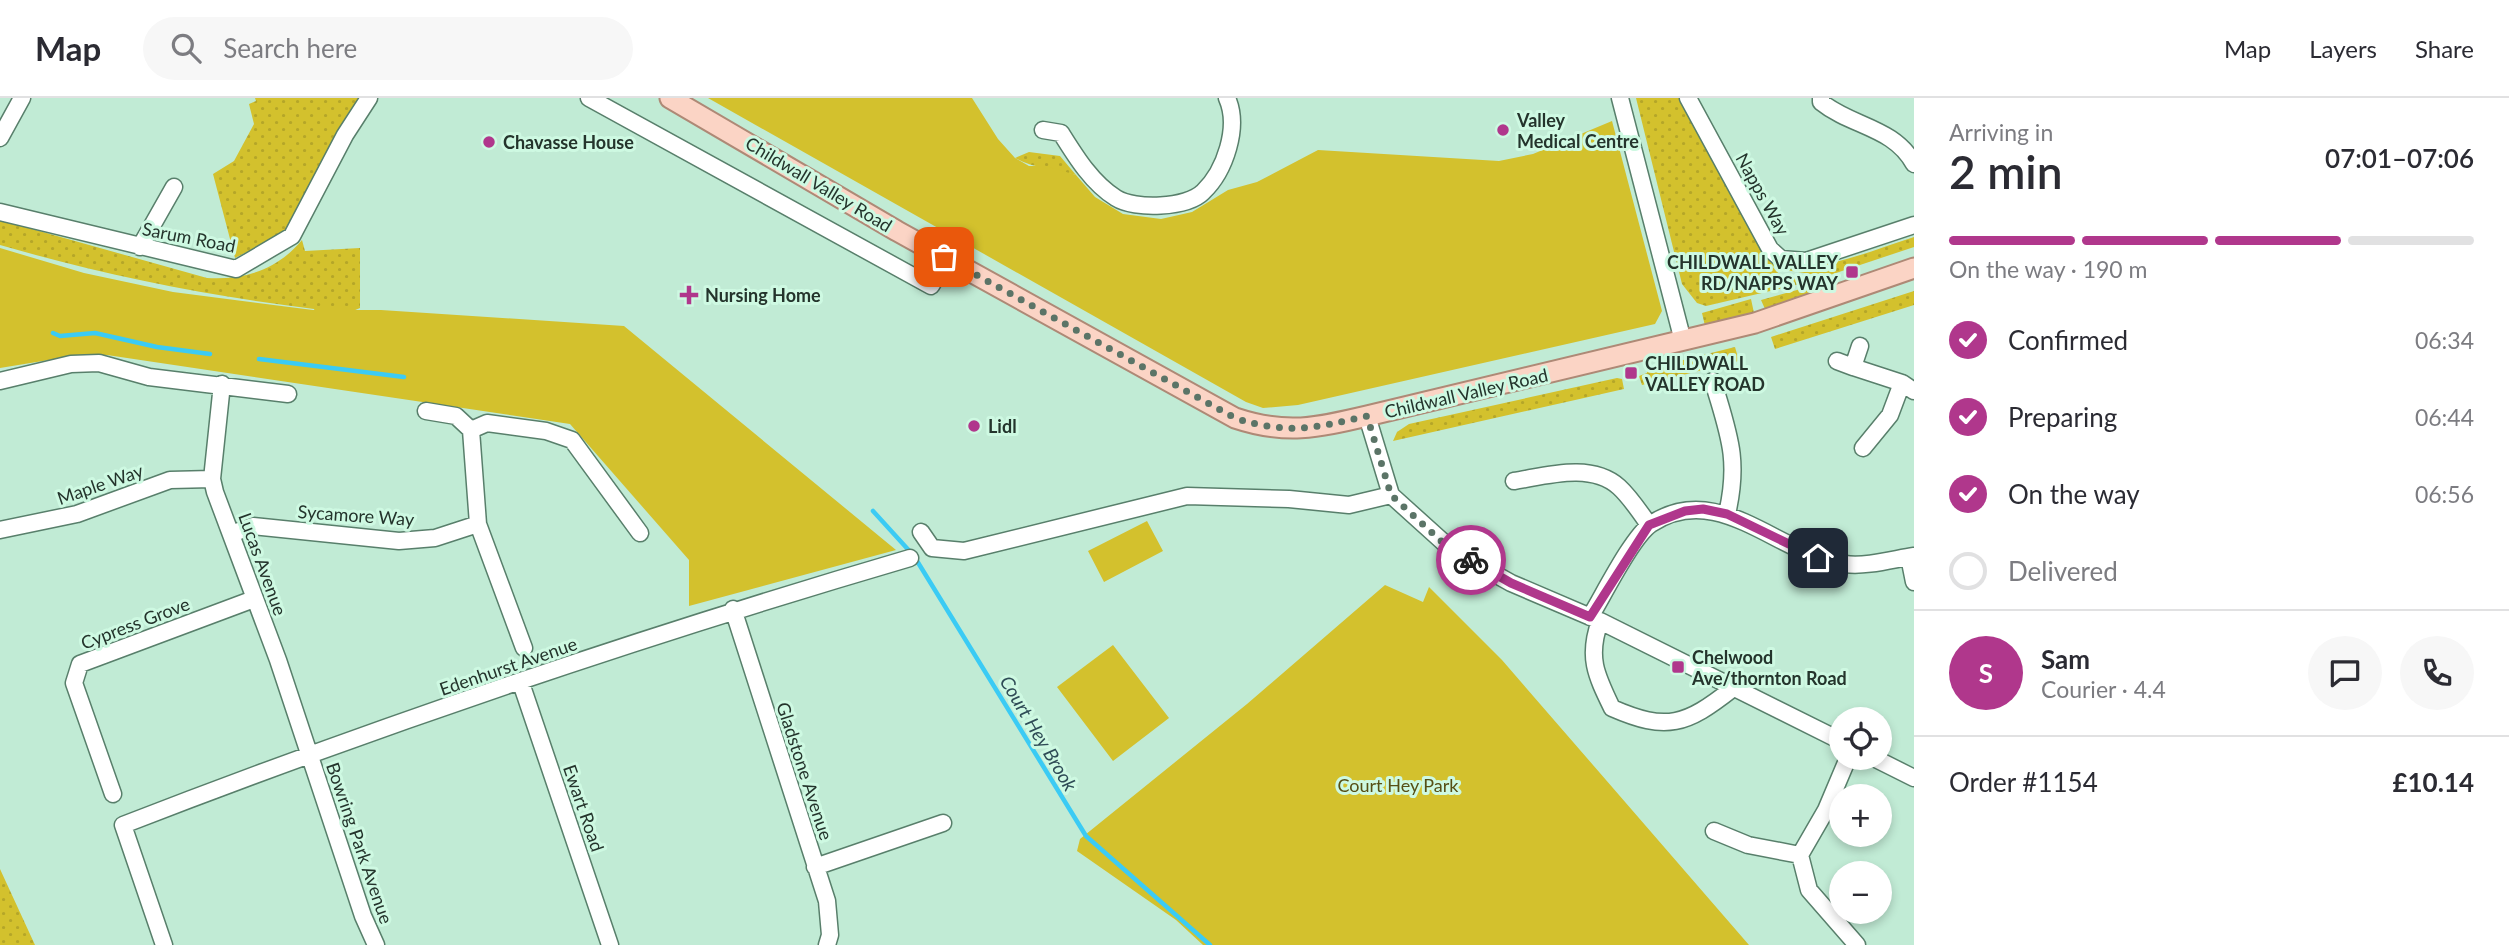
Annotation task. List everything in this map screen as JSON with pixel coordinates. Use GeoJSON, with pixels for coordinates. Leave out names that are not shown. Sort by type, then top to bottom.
{"type":"FeatureCollection","features":[{"type":"Feature","properties":{"kind":"main road","name":"Childwall Valley Road"},"geometry":{"type":"LineString","coordinates":[[670,98],[947,259],[1235,418],[1282,430],[1310,429],[1683,341],[1763,320],[1914,268]]}},
{"type":"Feature","properties":{"kind":"street"},"geometry":{"type":"LineString","coordinates":[[0,138],[22,98]]}},
{"type":"Feature","properties":{"kind":"street","name":"Sarum Road"},"geometry":{"type":"LineString","coordinates":[[0,212],[236,270],[292,236],[345,135],[369,98]]}},
{"type":"Feature","properties":{"kind":"street"},"geometry":{"type":"LineString","coordinates":[[589,98],[931,286],[947,259]]}},
{"type":"Feature","properties":{"kind":"street"},"geometry":{"type":"LineString","coordinates":[[1043,130],[1062,133],[1093,179],[1117,199],[1138,205],[1180,202],[1205,191],[1225,159],[1231,132],[1227,98]]}},
{"type":"Feature","properties":{"kind":"street"},"geometry":{"type":"LineString","coordinates":[[1620,98],[1683,341]]}},
{"type":"Feature","properties":{"kind":"street","name":"Napps Way"},"geometry":{"type":"LineString","coordinates":[[1688,98],[1770,249],[1781,259],[1806,261],[1914,225]]}},
{"type":"Feature","properties":{"kind":"street"},"geometry":{"type":"LineString","coordinates":[[1821,98],[1821,102],[1837,115],[1881,131],[1900,143],[1914,164]]}},
{"type":"Feature","properties":{"kind":"street"},"geometry":{"type":"LineString","coordinates":[[140,247],[174,187]]}},
{"type":"Feature","properties":{"kind":"street"},"geometry":{"type":"LineString","coordinates":[[1853,367],[1860,346]]}},
{"type":"Feature","properties":{"kind":"street"},"geometry":{"type":"LineString","coordinates":[[1837,361],[1908,387],[1890,415],[1863,448]]}},
{"type":"Feature","properties":{"kind":"street"},"geometry":{"type":"LineString","coordinates":[[0,381],[71,364],[99,363],[149,377],[288,394]]}},
{"type":"Feature","properties":{"kind":"street"},"geometry":{"type":"LineString","coordinates":[[1713,381],[1733,453],[1733,489],[1727,514]]}},
{"type":"Feature","properties":{"kind":"street","name":"Lucas Avenue"},"geometry":{"type":"LineString","coordinates":[[222,384],[212,479],[309,753]]}},
{"type":"Feature","properties":{"kind":"street"},"geometry":{"type":"LineString","coordinates":[[426,411],[456,416],[471,430],[478,524],[524,648]]}},
{"type":"Feature","properties":{"kind":"street"},"geometry":{"type":"LineString","coordinates":[[1367,416],[1391,495],[1451,550],[1511,583],[1595,619],[1829,735]]}},
{"type":"Feature","properties":{"kind":"street"},"geometry":{"type":"LineString","coordinates":[[471,430],[487,423],[546,430],[572,440],[640,533]]}},
{"type":"Feature","properties":{"kind":"street"},"geometry":{"type":"LineString","coordinates":[[1514,481],[1574,473],[1602,476],[1621,488],[1649,525]]}},
{"type":"Feature","properties":{"kind":"street","name":"Maple Way"},"geometry":{"type":"LineString","coordinates":[[0,530],[77,514],[170,480],[212,479]]}},
{"type":"Feature","properties":{"kind":"street"},"geometry":{"type":"LineString","coordinates":[[921,532],[932,548],[964,551],[1187,496],[1289,499],[1349,505],[1391,495]]}},
{"type":"Feature","properties":{"kind":"street"},"geometry":{"type":"LineString","coordinates":[[1732,689],[1711,706],[1675,723],[1641,720],[1612,708],[1597,677],[1592,645],[1595,619],[1649,525],[1685,511],[1703,509],[1727,514],[1818,558],[1847,565],[1911,556],[1914,582]]}},
{"type":"Feature","properties":{"kind":"street","name":"Sycamore Way"},"geometry":{"type":"LineString","coordinates":[[231,534],[253,526],[399,541],[435,538],[478,524]]}},
{"type":"Feature","properties":{"kind":"street","name":"Edenhurst Avenue"},"geometry":{"type":"LineString","coordinates":[[163,945],[123,825],[309,753],[733,609],[910,558]]}},
{"type":"Feature","properties":{"kind":"street","name":"Cypress Grove"},"geometry":{"type":"LineString","coordinates":[[113,794],[74,683],[80,664],[254,599]]}},
{"type":"Feature","properties":{"kind":"street","name":"Gladstone Avenue"},"geometry":{"type":"LineString","coordinates":[[733,609],[827,901],[830,935],[827,945]]}},
{"type":"Feature","properties":{"kind":"street","name":"Ewart Road"},"geometry":{"type":"LineString","coordinates":[[521,683],[610,945]]}},
{"type":"Feature","properties":{"kind":"street","name":"Bowring Park Avenue"},"geometry":{"type":"LineString","coordinates":[[309,753],[376,945]]}},
{"type":"Feature","properties":{"kind":"street"},"geometry":{"type":"LineString","coordinates":[[1892,767],[1914,778]]}},
{"type":"Feature","properties":{"kind":"street"},"geometry":{"type":"LineString","coordinates":[[1843,770],[1826,810],[1800,855],[1809,890],[1857,945]]}},
{"type":"Feature","properties":{"kind":"street"},"geometry":{"type":"LineString","coordinates":[[815,867],[943,823]]}},
{"type":"Feature","properties":{"kind":"street"},"geometry":{"type":"LineString","coordinates":[[1714,831],[1748,845],[1800,855]]}},
{"type":"Feature","properties":{"kind":"green space"},"geometry":{"type":"Polygon","coordinates":[[[255,98],[360,98],[295,218],[284,233],[235,258],[213,174],[234,161],[254,124],[249,104],[256,101],[255,98]]]}},
{"type":"Feature","properties":{"kind":"green space"},"geometry":{"type":"Polygon","coordinates":[[[708,98],[972,98],[998,139],[1015,158],[1029,166],[1046,166],[1076,175],[1095,197],[1123,214],[1161,219],[1192,212],[1228,190],[1257,182],[1318,150],[1499,161],[1533,154],[1612,121],[1662,311],[1655,324],[1298,405],[1263,408],[1246,402],[708,98]]]}},
{"type":"Feature","properties":{"kind":"green space"},"geometry":{"type":"Polygon","coordinates":[[[1636,98],[1679,98],[1765,253],[1776,263],[1773,267],[1785,276],[1810,278],[1813,281],[1706,306],[1697,303],[1682,284],[1636,98]]]}},
{"type":"Feature","properties":{"kind":"green space"},"geometry":{"type":"Polygon","coordinates":[[[1029,152],[1060,156],[1076,175],[1015,158],[1029,152]]]}},
{"type":"Feature","properties":{"kind":"green space"},"geometry":{"type":"Polygon","coordinates":[[[0,220],[207,278],[234,277],[259,271],[282,259],[302,240],[305,251],[360,248],[360,308],[320,325],[314,309],[195,291],[78,266],[0,245],[0,220]]]}},
{"type":"Feature","properties":{"kind":"green space"},"geometry":{"type":"Polygon","coordinates":[[[1914,237],[1914,247],[1818,279],[1811,274],[1779,269],[1780,266],[1831,263],[1914,237]]]}},
{"type":"Feature","properties":{"kind":"green space"},"geometry":{"type":"Polygon","coordinates":[[[0,248],[84,273],[173,292],[313,310],[381,310],[624,326],[896,550],[689,606],[689,560],[570,424],[107,355],[67,357],[0,368],[0,248]]]}},
{"type":"Feature","properties":{"kind":"green space"},"geometry":{"type":"Polygon","coordinates":[[[1833,280],[1833,289],[1765,309],[1761,300],[1833,280]]]}},
{"type":"Feature","properties":{"kind":"green space"},"geometry":{"type":"Polygon","coordinates":[[[1914,291],[1914,305],[1775,349],[1771,337],[1914,291]]]}},
{"type":"Feature","properties":{"kind":"green space"},"geometry":{"type":"Polygon","coordinates":[[[1751,299],[1754,313],[1705,326],[1702,313],[1751,299]]]}},
{"type":"Feature","properties":{"kind":"green space"},"geometry":{"type":"Polygon","coordinates":[[[1735,347],[1739,361],[1642,385],[1639,376],[1647,373],[1647,369],[1735,347]]]}},
{"type":"Feature","properties":{"kind":"green space"},"geometry":{"type":"Polygon","coordinates":[[[1622,379],[1624,389],[1393,441],[1397,432],[1409,424],[1622,379]]]}},
{"type":"Feature","properties":{"kind":"green space"},"geometry":{"type":"Polygon","coordinates":[[[1147,521],[1163,551],[1104,582],[1088,551],[1147,521]]]}},
{"type":"Feature","properties":{"kind":"green space","name":"Court Hey Park"},"geometry":{"type":"Polygon","coordinates":[[[1385,585],[1423,602],[1429,587],[1502,660],[1749,945],[1203,945],[1176,920],[1077,851],[1080,839],[1247,704],[1385,585]]]}},
{"type":"Feature","properties":{"kind":"green space"},"geometry":{"type":"Polygon","coordinates":[[[1113,645],[1169,718],[1113,761],[1057,687],[1113,645]]]}},
{"type":"Feature","properties":{"kind":"green space"},"geometry":{"type":"Polygon","coordinates":[[[0,869],[35,945],[0,945],[0,869]]]}},
{"type":"Feature","properties":{"kind":"waterway"},"geometry":{"type":"LineString","coordinates":[[53,333],[60,336],[95,333],[157,347],[210,354]]}},
{"type":"Feature","properties":{"kind":"waterway"},"geometry":{"type":"LineString","coordinates":[[259,359],[404,377]]}},
{"type":"Feature","properties":{"kind":"waterway","name":"Court Hey Brook"},"geometry":{"type":"LineString","coordinates":[[873,511],[914,556],[1086,836],[1210,945]]}},
{"type":"Feature","properties":{"kind":"way so far"},"geometry":{"type":"LineString","coordinates":[[944,257],[1037,306],[1235,418],[1261,427],[1282,430],[1310,429],[1367,416],[1391,495],[1451,550],[1471,560]]}},
{"type":"Feature","properties":{"kind":"place","name":"Valley Medical Centre"},"geometry":{"type":"Point","coordinates":[1503,130]}},
{"type":"Feature","properties":{"kind":"place","name":"Chavasse House"},"geometry":{"type":"Point","coordinates":[489,142]}},
{"type":"Feature","properties":{"kind":"place","name":"CHILDWALL VALLEY RD/NAPPS WAY"},"geometry":{"type":"Point","coordinates":[1852,272]}},
{"type":"Feature","properties":{"kind":"place","name":"Nursing Home"},"geometry":{"type":"Point","coordinates":[689,295]}},
{"type":"Feature","properties":{"kind":"place","name":"CHILDWALL VALLEY ROAD"},"geometry":{"type":"Point","coordinates":[1631,373]}},
{"type":"Feature","properties":{"kind":"place","name":"Lidl"},"geometry":{"type":"Point","coordinates":[974,426]}},
{"type":"Feature","properties":{"kind":"place","name":"Chelwood Ave/thornton Road"},"geometry":{"type":"Point","coordinates":[1678,667]}},
{"type":"Feature","properties":{"kind":"route"},"geometry":{"type":"LineString","coordinates":[[1471,560],[1511,583],[1590,617],[1649,525],[1685,511],[1703,509],[1727,514],[1818,558]]}}]}
